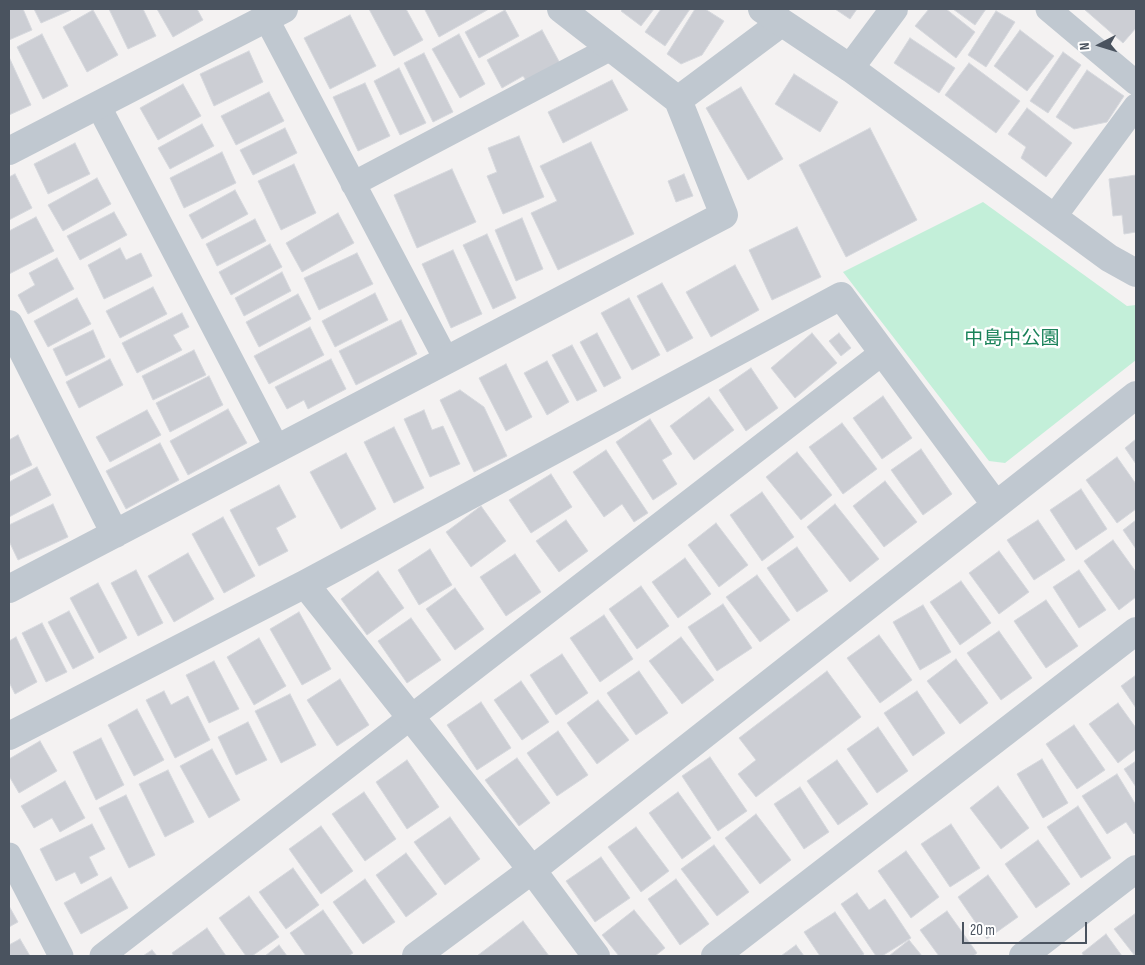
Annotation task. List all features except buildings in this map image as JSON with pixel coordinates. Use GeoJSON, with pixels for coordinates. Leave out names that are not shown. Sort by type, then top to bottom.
{"type":"FeatureCollection","features":[{"type":"Feature","properties":{"kind":"street"},"geometry":{"type":"LineString","coordinates":[[9,589],[278,450],[724,215],[678,100],[561,9]]}},
{"type":"Feature","properties":{"kind":"street"},"geometry":{"type":"LineString","coordinates":[[850,68],[894,9]]}},
{"type":"Feature","properties":{"kind":"street"},"geometry":{"type":"LineString","coordinates":[[9,152],[275,13]]}},
{"type":"Feature","properties":{"kind":"street"},"geometry":{"type":"LineString","coordinates":[[678,100],[772,16],[850,68],[1109,258],[1136,273]]}},
{"type":"Feature","properties":{"kind":"street"},"geometry":{"type":"LineString","coordinates":[[9,736],[305,584],[840,296],[995,504]]}},
{"type":"Feature","properties":{"kind":"street"},"geometry":{"type":"LineString","coordinates":[[9,324],[115,534]]}},
{"type":"Feature","properties":{"kind":"street"},"geometry":{"type":"LineString","coordinates":[[416,956],[532,870],[1136,395]]}},
{"type":"Feature","properties":{"kind":"street"},"geometry":{"type":"LineString","coordinates":[[305,584],[532,870],[596,956]]}},
{"type":"Feature","properties":{"kind":"street"},"geometry":{"type":"LineString","coordinates":[[714,956],[1136,631]]}},
{"type":"Feature","properties":{"kind":"street"},"geometry":{"type":"LineString","coordinates":[[1024,956],[1136,869]]}},
{"type":"Feature","properties":{"kind":"lane"},"geometry":{"type":"LineString","coordinates":[[1048,9],[1136,83]]}},
{"type":"Feature","properties":{"kind":"lane"},"geometry":{"type":"LineString","coordinates":[[275,13],[354,184],[446,361]]}},
{"type":"Feature","properties":{"kind":"lane"},"geometry":{"type":"LineString","coordinates":[[354,184],[611,48]]}},
{"type":"Feature","properties":{"kind":"lane"},"geometry":{"type":"LineString","coordinates":[[98,105],[278,450]]}},
{"type":"Feature","properties":{"kind":"lane"},"geometry":{"type":"LineString","coordinates":[[1054,217],[1136,106]]}},
{"type":"Feature","properties":{"kind":"lane"},"geometry":{"type":"LineString","coordinates":[[102,956],[882,353]]}},
{"type":"Feature","properties":{"kind":"lane"},"geometry":{"type":"LineString","coordinates":[[9,855],[61,956]]}},
{"type":"Feature","properties":{"kind":"green space","name":"中島中公園"},"geometry":{"type":"Polygon","coordinates":[[[983,202],[1127,306],[1136,305],[1136,360],[1005,463],[989,461],[843,272],[983,202]]]}}]}
